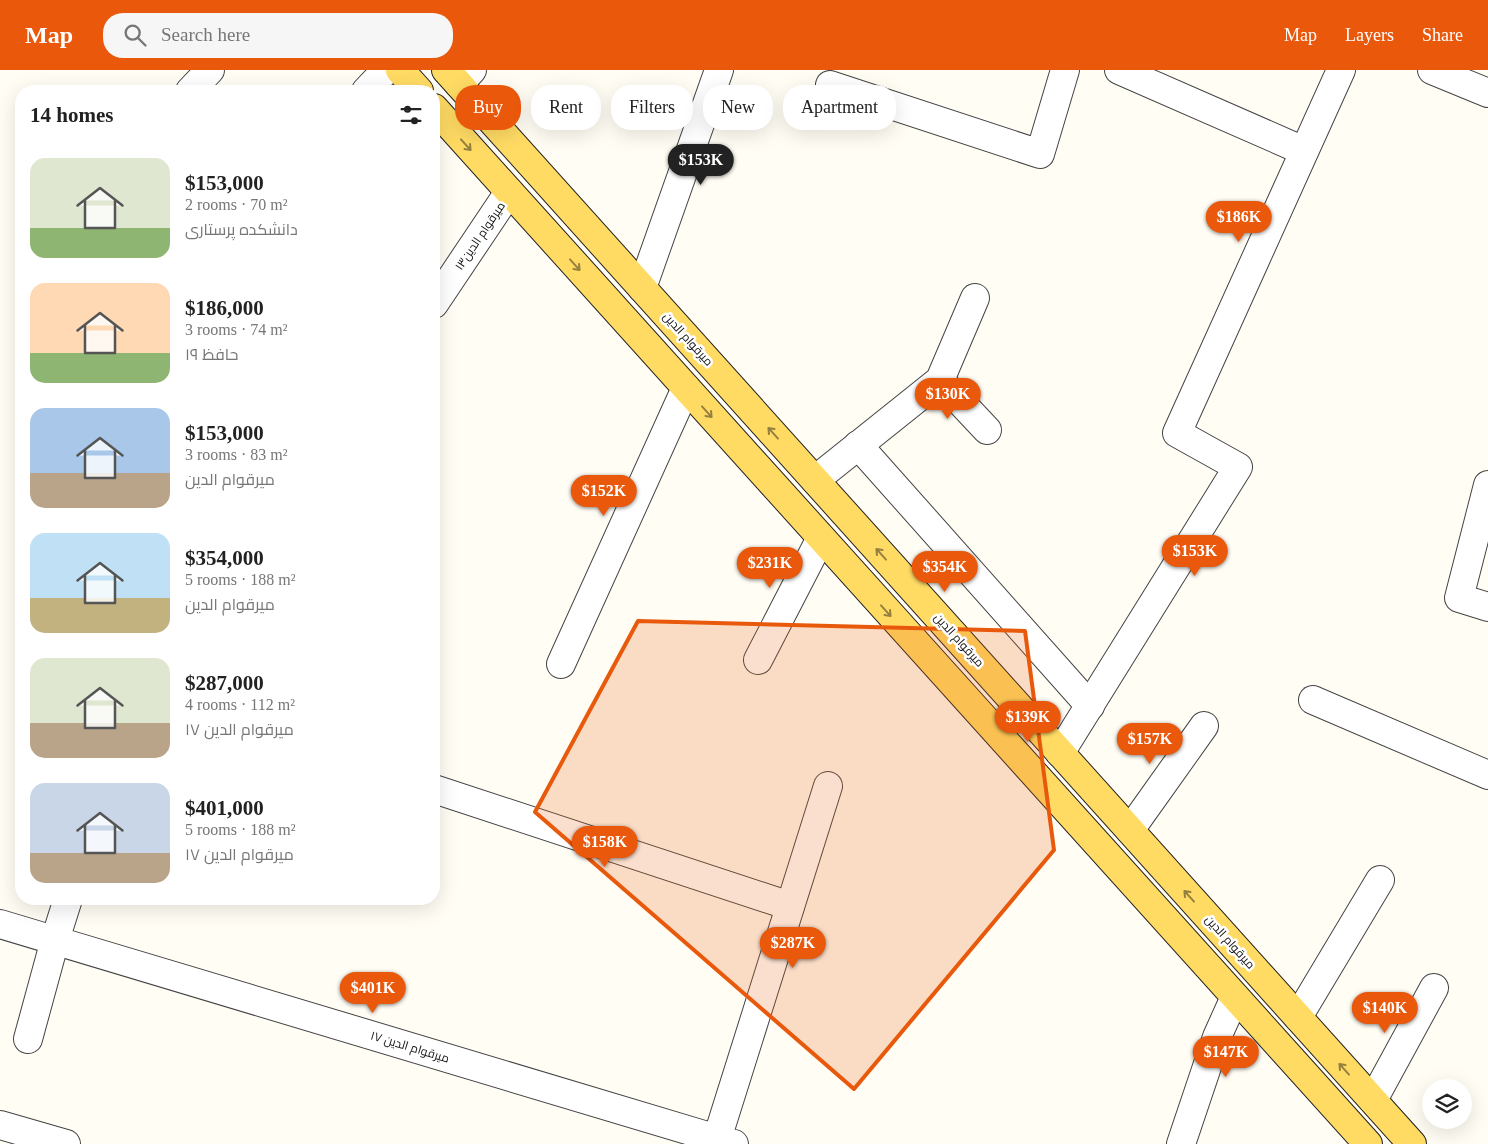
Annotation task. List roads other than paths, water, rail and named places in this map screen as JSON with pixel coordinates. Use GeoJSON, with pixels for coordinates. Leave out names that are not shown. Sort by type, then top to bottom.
{"type":"FeatureCollection","features":[{"type":"Feature","properties":{"kind":"main road"},"geometry":{"type":"LineString","coordinates":[[400,70],[414,85]]}},
{"type":"Feature","properties":{"kind":"main road","name":"میرقوام الدین"},"geometry":{"type":"LineString","coordinates":[[459,75],[642,288],[1412,1144]]}},
{"type":"Feature","properties":{"kind":"main road"},"geometry":{"type":"LineString","coordinates":[[440,115],[1368,1144]]}},
{"type":"Feature","properties":{"kind":"main road"},"geometry":{"type":"LineString","coordinates":[[996,733],[1009,730],[1018,723],[1022,711]]}},
{"type":"Feature","properties":{"kind":"main road"},"geometry":{"type":"LineString","coordinates":[[1052,794],[1056,782],[1066,774],[1079,774]]}},
{"type":"Feature","properties":{"kind":"street"},"geometry":{"type":"LineString","coordinates":[[196,85],[210,70]]}},
{"type":"Feature","properties":{"kind":"street"},"geometry":{"type":"LineString","coordinates":[[372,85],[386,70]]}},
{"type":"Feature","properties":{"kind":"street"},"geometry":{"type":"LineString","coordinates":[[642,288],[719,70]]}},
{"type":"Feature","properties":{"kind":"street"},"geometry":{"type":"LineString","coordinates":[[896,107],[1040,154],[1064,70]]}},
{"type":"Feature","properties":{"kind":"street"},"geometry":{"type":"LineString","coordinates":[[1119,70],[1304,151]]}},
{"type":"Feature","properties":{"kind":"street"},"geometry":{"type":"LineString","coordinates":[[1060,753],[1238,467],[1177,433],[1341,70]]}},
{"type":"Feature","properties":{"kind":"street"},"geometry":{"type":"LineString","coordinates":[[1432,70],[1488,93]]}},
{"type":"Feature","properties":{"kind":"street","name":"میرقوام الدین۱۳"},"geometry":{"type":"LineString","coordinates":[[440,295],[509,192]]}},
{"type":"Feature","properties":{"kind":"street"},"geometry":{"type":"LineString","coordinates":[[815,480],[940,380],[975,298]]}},
{"type":"Feature","properties":{"kind":"street"},"geometry":{"type":"LineString","coordinates":[[940,380],[987,430]]}},
{"type":"Feature","properties":{"kind":"street"},"geometry":{"type":"LineString","coordinates":[[561,664],[686,388]]}},
{"type":"Feature","properties":{"kind":"street"},"geometry":{"type":"LineString","coordinates":[[858,445],[1090,706]]}},
{"type":"Feature","properties":{"kind":"street"},"geometry":{"type":"LineString","coordinates":[[1488,485],[1459,598],[1488,607]]}},
{"type":"Feature","properties":{"kind":"street"},"geometry":{"type":"LineString","coordinates":[[758,660],[820,538]]}},
{"type":"Feature","properties":{"kind":"street"},"geometry":{"type":"LineString","coordinates":[[1313,700],[1488,775]]}},
{"type":"Feature","properties":{"kind":"street"},"geometry":{"type":"LineString","coordinates":[[1130,830],[1204,726]]}},
{"type":"Feature","properties":{"kind":"street"},"geometry":{"type":"LineString","coordinates":[[725,1141],[790,906],[828,786]]}},
{"type":"Feature","properties":{"kind":"street"},"geometry":{"type":"LineString","coordinates":[[440,791],[790,906]]}},
{"type":"Feature","properties":{"kind":"street"},"geometry":{"type":"LineString","coordinates":[[1298,1017],[1380,880]]}},
{"type":"Feature","properties":{"kind":"street"},"geometry":{"type":"LineString","coordinates":[[28,1039],[66,905]]}},
{"type":"Feature","properties":{"kind":"street","name":"میرقوام الدین ۱۷"},"geometry":{"type":"LineString","coordinates":[[0,924],[686,1137],[725,1141]]}},
{"type":"Feature","properties":{"kind":"street"},"geometry":{"type":"LineString","coordinates":[[1373,1100],[1434,988]]}},
{"type":"Feature","properties":{"kind":"street"},"geometry":{"type":"LineString","coordinates":[[1182,1144],[1218,1036],[1235,997]]}},
{"type":"Feature","properties":{"kind":"street"},"geometry":{"type":"LineString","coordinates":[[0,1125],[66,1144]]}}]}
